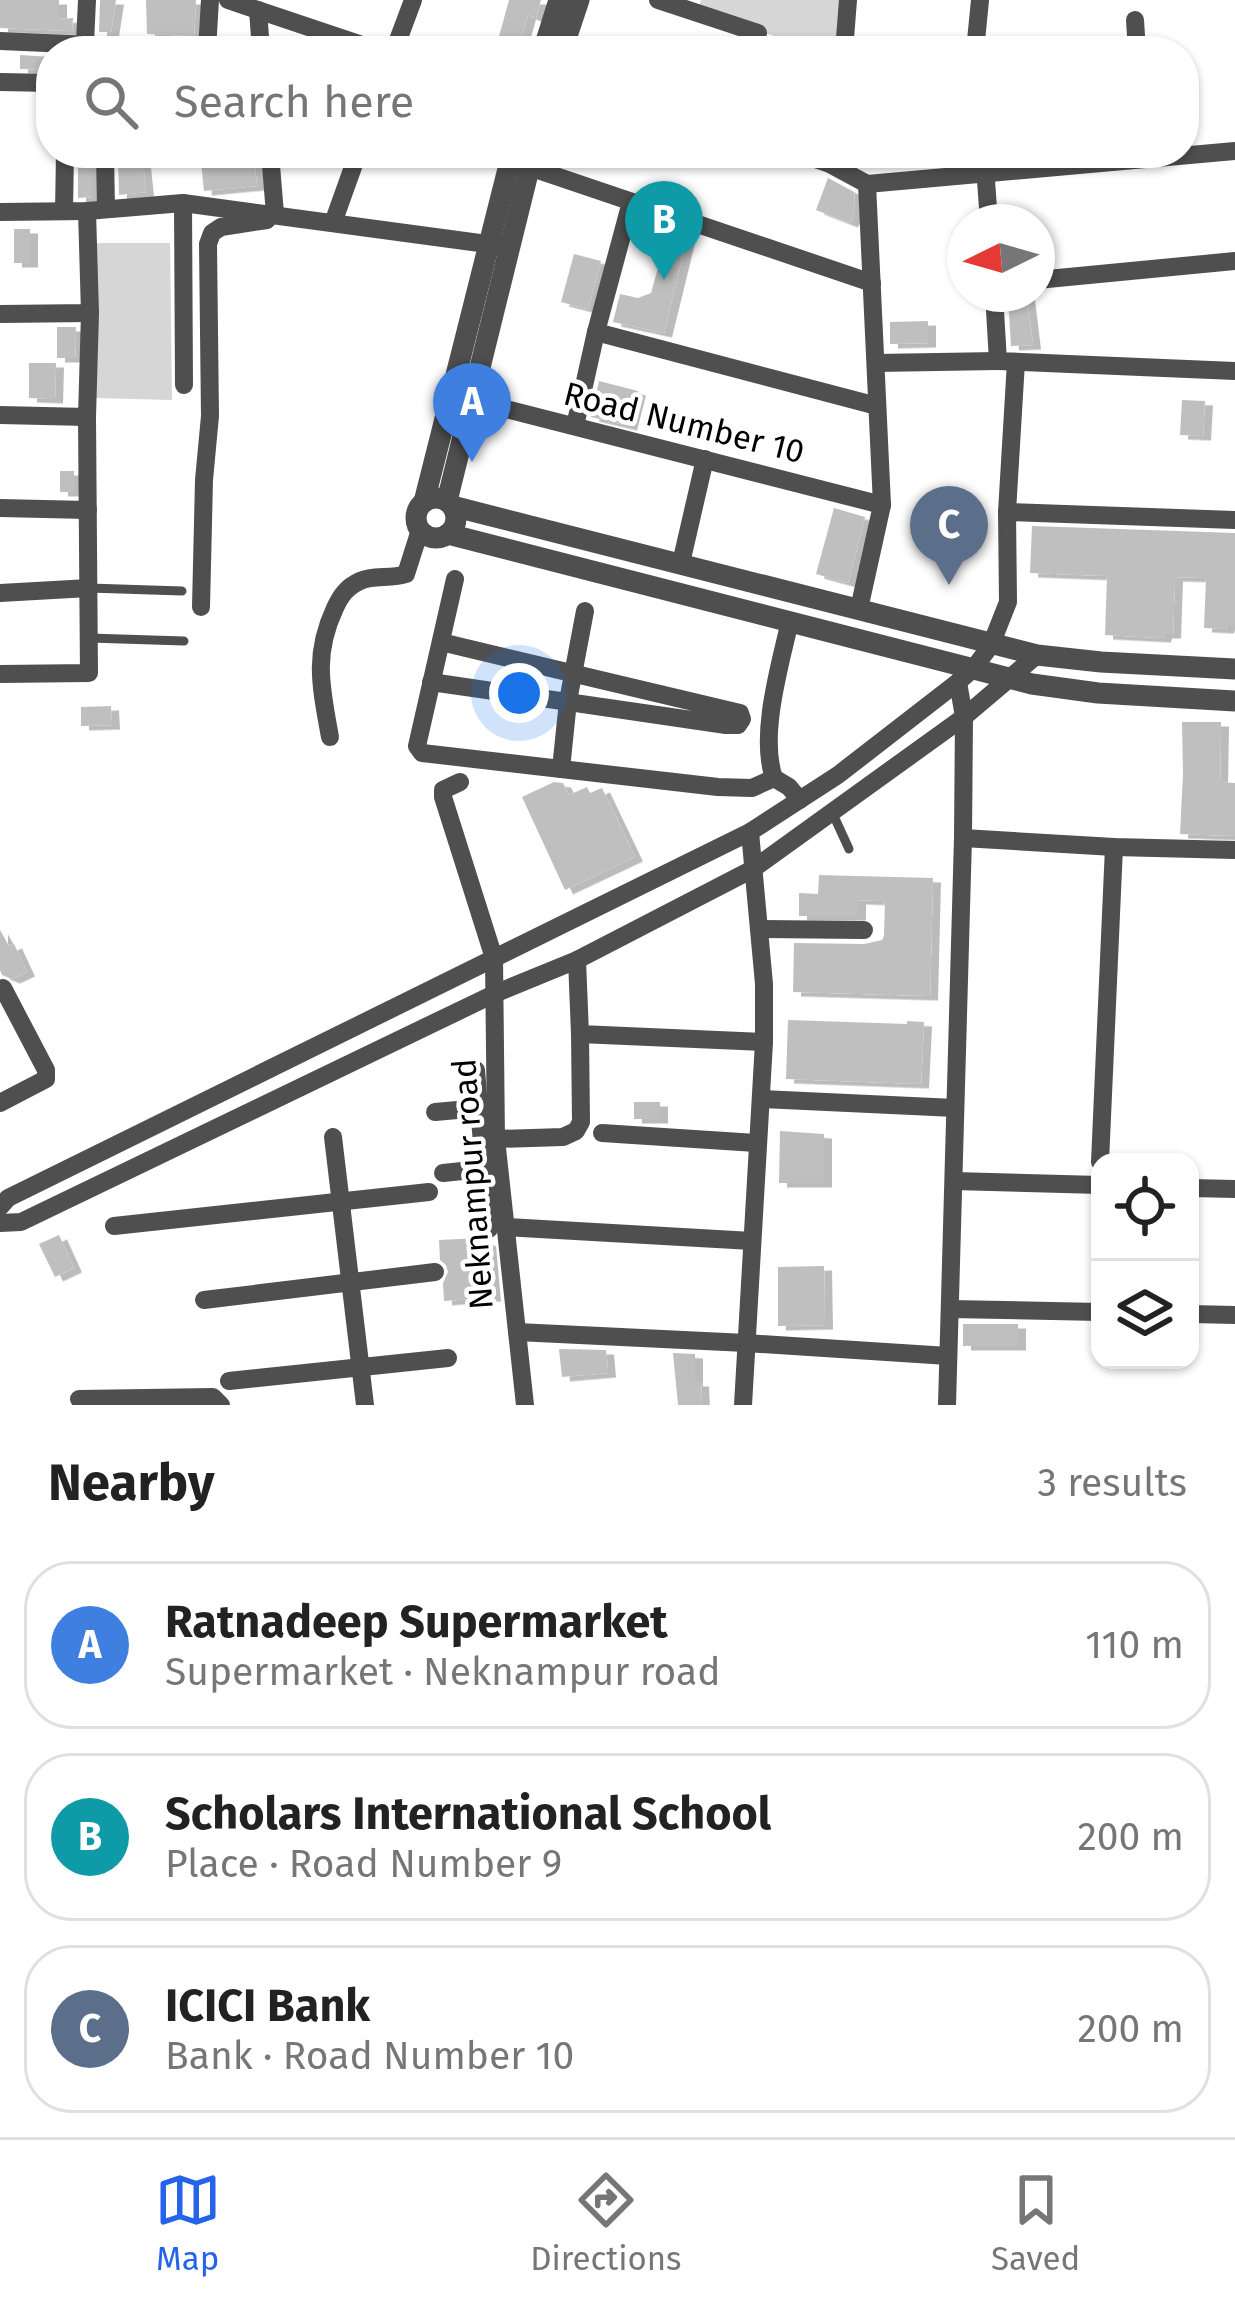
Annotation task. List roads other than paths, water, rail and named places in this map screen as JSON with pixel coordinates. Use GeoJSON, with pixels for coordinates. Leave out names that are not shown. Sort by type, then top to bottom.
{"type":"FeatureCollection","features":[{"type":"Feature","properties":{"kind":"street"},"geometry":{"type":"LineString","coordinates":[[85,36],[87,0]]}},
{"type":"Feature","properties":{"kind":"street"},"geometry":{"type":"LineString","coordinates":[[208,36],[210,0]]}},
{"type":"Feature","properties":{"kind":"street"},"geometry":{"type":"LineString","coordinates":[[229,0],[335,36]]}},
{"type":"Feature","properties":{"kind":"street"},"geometry":{"type":"LineString","coordinates":[[399,36],[412,0]]}},
{"type":"Feature","properties":{"kind":"street"},"geometry":{"type":"LineString","coordinates":[[548,36],[559,0]]}},
{"type":"Feature","properties":{"kind":"street"},"geometry":{"type":"LineString","coordinates":[[567,36],[579,0]]}},
{"type":"Feature","properties":{"kind":"street"},"geometry":{"type":"LineString","coordinates":[[658,0],[692,6],[758,33]]}},
{"type":"Feature","properties":{"kind":"street"},"geometry":{"type":"LineString","coordinates":[[845,36],[848,0]]}},
{"type":"Feature","properties":{"kind":"street"},"geometry":{"type":"LineString","coordinates":[[977,36],[980,0]]}},
{"type":"Feature","properties":{"kind":"street"},"geometry":{"type":"LineString","coordinates":[[258,10],[260,36]]}},
{"type":"Feature","properties":{"kind":"street"},"geometry":{"type":"LineString","coordinates":[[1135,20],[1136,36]]}},
{"type":"Feature","properties":{"kind":"street"},"geometry":{"type":"LineString","coordinates":[[0,41],[36,42]]}},
{"type":"Feature","properties":{"kind":"street"},"geometry":{"type":"LineString","coordinates":[[0,82],[36,83]]}},
{"type":"Feature","properties":{"kind":"street"},"geometry":{"type":"LineString","coordinates":[[1199,153],[1235,151]]}},
{"type":"Feature","properties":{"kind":"street"},"geometry":{"type":"LineString","coordinates":[[64,212],[65,168]]}},
{"type":"Feature","properties":{"kind":"street"},"geometry":{"type":"LineString","coordinates":[[0,674],[89,673],[87,417],[96,210],[103,168]]}},
{"type":"Feature","properties":{"kind":"street"},"geometry":{"type":"LineString","coordinates":[[201,608],[210,416],[208,244],[212,232],[221,227],[267,220],[270,168]]}},
{"type":"Feature","properties":{"kind":"street"},"geometry":{"type":"LineString","coordinates":[[333,223],[353,168]]}},
{"type":"Feature","properties":{"kind":"street"},"geometry":{"type":"LineString","coordinates":[[441,503],[499,246],[522,168]]}},
{"type":"Feature","properties":{"kind":"street"},"geometry":{"type":"LineString","coordinates":[[549,168],[631,202],[872,283]]}},
{"type":"Feature","properties":{"kind":"street"},"geometry":{"type":"LineString","coordinates":[[844,168],[867,184],[956,168]]}},
{"type":"Feature","properties":{"kind":"street"},"geometry":{"type":"LineString","coordinates":[[984,168],[987,204]]}},
{"type":"Feature","properties":{"kind":"street"},"geometry":{"type":"LineString","coordinates":[[859,609],[882,505],[867,184]]}},
{"type":"Feature","properties":{"kind":"street"},"geometry":{"type":"LineString","coordinates":[[574,426],[631,202]]}},
{"type":"Feature","properties":{"kind":"street"},"geometry":{"type":"LineString","coordinates":[[0,212],[183,203],[499,246]]}},
{"type":"Feature","properties":{"kind":"street"},"geometry":{"type":"LineString","coordinates":[[183,203],[184,385]]}},
{"type":"Feature","properties":{"kind":"street"},"geometry":{"type":"LineString","coordinates":[[441,503],[471,400],[499,246]]}},
{"type":"Feature","properties":{"kind":"street"},"geometry":{"type":"LineString","coordinates":[[1055,278],[1235,261]]}},
{"type":"Feature","properties":{"kind":"street"},"geometry":{"type":"LineString","coordinates":[[0,1207],[8,1198],[750,832],[838,775],[966,675],[991,645],[1007,602],[1007,361],[997,312]]}},
{"type":"Feature","properties":{"kind":"street"},"geometry":{"type":"LineString","coordinates":[[0,314],[90,313]]}},
{"type":"Feature","properties":{"kind":"street"},"geometry":{"type":"LineString","coordinates":[[596,332],[877,406]]}},
{"type":"Feature","properties":{"kind":"street"},"geometry":{"type":"LineString","coordinates":[[876,363],[1007,361],[1235,371]]}},
{"type":"Feature","properties":{"kind":"street","name":"Road Number 10"},"geometry":{"type":"LineString","coordinates":[[471,400],[882,505]]}},
{"type":"Feature","properties":{"kind":"street"},"geometry":{"type":"LineString","coordinates":[[0,415],[87,417]]}},
{"type":"Feature","properties":{"kind":"street"},"geometry":{"type":"LineString","coordinates":[[681,563],[705,459]]}},
{"type":"Feature","properties":{"kind":"street"},"geometry":{"type":"LineString","coordinates":[[441,503],[456,521],[448,534]]}},
{"type":"Feature","properties":{"kind":"street"},"geometry":{"type":"LineString","coordinates":[[330,737],[320,650],[342,593],[363,579],[406,574],[420,530],[417,515],[441,503],[1037,655],[1235,669]]}},
{"type":"Feature","properties":{"kind":"street"},"geometry":{"type":"LineString","coordinates":[[0,508],[88,510]]}},
{"type":"Feature","properties":{"kind":"street"},"geometry":{"type":"LineString","coordinates":[[1007,512],[1235,520]]}},
{"type":"Feature","properties":{"kind":"street"},"geometry":{"type":"LineString","coordinates":[[420,530],[433,538],[448,534],[790,621],[966,675],[1098,693],[1235,700]]}},
{"type":"Feature","properties":{"kind":"street"},"geometry":{"type":"LineString","coordinates":[[455,579],[417,746],[422,753],[718,787],[752,788],[774,778]]}},
{"type":"Feature","properties":{"kind":"street"},"geometry":{"type":"LineString","coordinates":[[0,593],[88,588]]}},
{"type":"Feature","properties":{"kind":"street"},"geometry":{"type":"LineString","coordinates":[[561,770],[585,611]]}},
{"type":"Feature","properties":{"kind":"street"},"geometry":{"type":"LineString","coordinates":[[790,621],[768,748],[774,778],[800,800]]}},
{"type":"Feature","properties":{"kind":"street"},"geometry":{"type":"LineString","coordinates":[[431,682],[726,725],[738,725],[742,719],[740,713],[440,642]]}},
{"type":"Feature","properties":{"kind":"street"},"geometry":{"type":"LineString","coordinates":[[0,1223],[21,1222],[494,994],[577,960],[753,869],[964,717],[1037,655]]}},
{"type":"Feature","properties":{"kind":"street"},"geometry":{"type":"LineString","coordinates":[[947,1405],[966,675]]}},
{"type":"Feature","properties":{"kind":"street","name":"Neknampur road"},"geometry":{"type":"LineString","coordinates":[[460,782],[443,790],[443,797],[494,958],[487,1108],[496,1139],[491,1168],[525,1405]]}},
{"type":"Feature","properties":{"kind":"street"},"geometry":{"type":"LineString","coordinates":[[743,1405],[764,1042],[764,984],[750,832]]}},
{"type":"Feature","properties":{"kind":"street"},"geometry":{"type":"LineString","coordinates":[[963,838],[1235,850]]}},
{"type":"Feature","properties":{"kind":"street"},"geometry":{"type":"LineString","coordinates":[[1101,1153],[1114,847]]}},
{"type":"Feature","properties":{"kind":"street"},"geometry":{"type":"LineString","coordinates":[[759,928],[864,930]]}},
{"type":"Feature","properties":{"kind":"street"},"geometry":{"type":"LineString","coordinates":[[496,1139],[563,1137],[576,1132],[581,1121],[577,960]]}},
{"type":"Feature","properties":{"kind":"street"},"geometry":{"type":"LineString","coordinates":[[0,1103],[46,1078],[1,987]]}},
{"type":"Feature","properties":{"kind":"street"},"geometry":{"type":"LineString","coordinates":[[580,1034],[764,1042]]}},
{"type":"Feature","properties":{"kind":"street"},"geometry":{"type":"LineString","coordinates":[[442,1173],[491,1168],[487,1108],[476,1070]]}},
{"type":"Feature","properties":{"kind":"street"},"geometry":{"type":"LineString","coordinates":[[761,1099],[956,1108]]}},
{"type":"Feature","properties":{"kind":"street"},"geometry":{"type":"LineString","coordinates":[[435,1112],[487,1108]]}},
{"type":"Feature","properties":{"kind":"street"},"geometry":{"type":"LineString","coordinates":[[602,1133],[756,1143]]}},
{"type":"Feature","properties":{"kind":"street"},"geometry":{"type":"LineString","coordinates":[[333,1137],[365,1405]]}},
{"type":"Feature","properties":{"kind":"street"},"geometry":{"type":"LineString","coordinates":[[954,1181],[1091,1185]]}},
{"type":"Feature","properties":{"kind":"street"},"geometry":{"type":"LineString","coordinates":[[1199,1188],[1235,1190]]}},
{"type":"Feature","properties":{"kind":"street"},"geometry":{"type":"LineString","coordinates":[[114,1226],[429,1192]]}},
{"type":"Feature","properties":{"kind":"street"},"geometry":{"type":"LineString","coordinates":[[497,1228],[752,1241]]}},
{"type":"Feature","properties":{"kind":"street"},"geometry":{"type":"LineString","coordinates":[[204,1300],[435,1272]]}},
{"type":"Feature","properties":{"kind":"street"},"geometry":{"type":"LineString","coordinates":[[950,1309],[1091,1312]]}},
{"type":"Feature","properties":{"kind":"street"},"geometry":{"type":"LineString","coordinates":[[1199,1314],[1235,1316]]}},
{"type":"Feature","properties":{"kind":"street"},"geometry":{"type":"LineString","coordinates":[[517,1332],[948,1357]]}},
{"type":"Feature","properties":{"kind":"street"},"geometry":{"type":"LineString","coordinates":[[229,1381],[448,1358]]}},
{"type":"Feature","properties":{"kind":"street"},"geometry":{"type":"LineString","coordinates":[[79,1399],[212,1397],[220,1405]]}},
{"type":"Feature","properties":{"kind":"lane"},"geometry":{"type":"LineString","coordinates":[[88,588],[182,591]]}},
{"type":"Feature","properties":{"kind":"lane"},"geometry":{"type":"LineString","coordinates":[[89,638],[184,641]]}},
{"type":"Feature","properties":{"kind":"lane"},"geometry":{"type":"LineString","coordinates":[[832,812],[849,849]]}},
{"type":"Feature","properties":{"kind":"place","name":"Scholars International School"},"geometry":{"type":"Point","coordinates":[664,280]}},
{"type":"Feature","properties":{"kind":"place","name":"Ratnadeep Supermarket"},"geometry":{"type":"Point","coordinates":[472,462]}},
{"type":"Feature","properties":{"kind":"place","name":"ICICI Bank"},"geometry":{"type":"Point","coordinates":[949,585]}}]}
